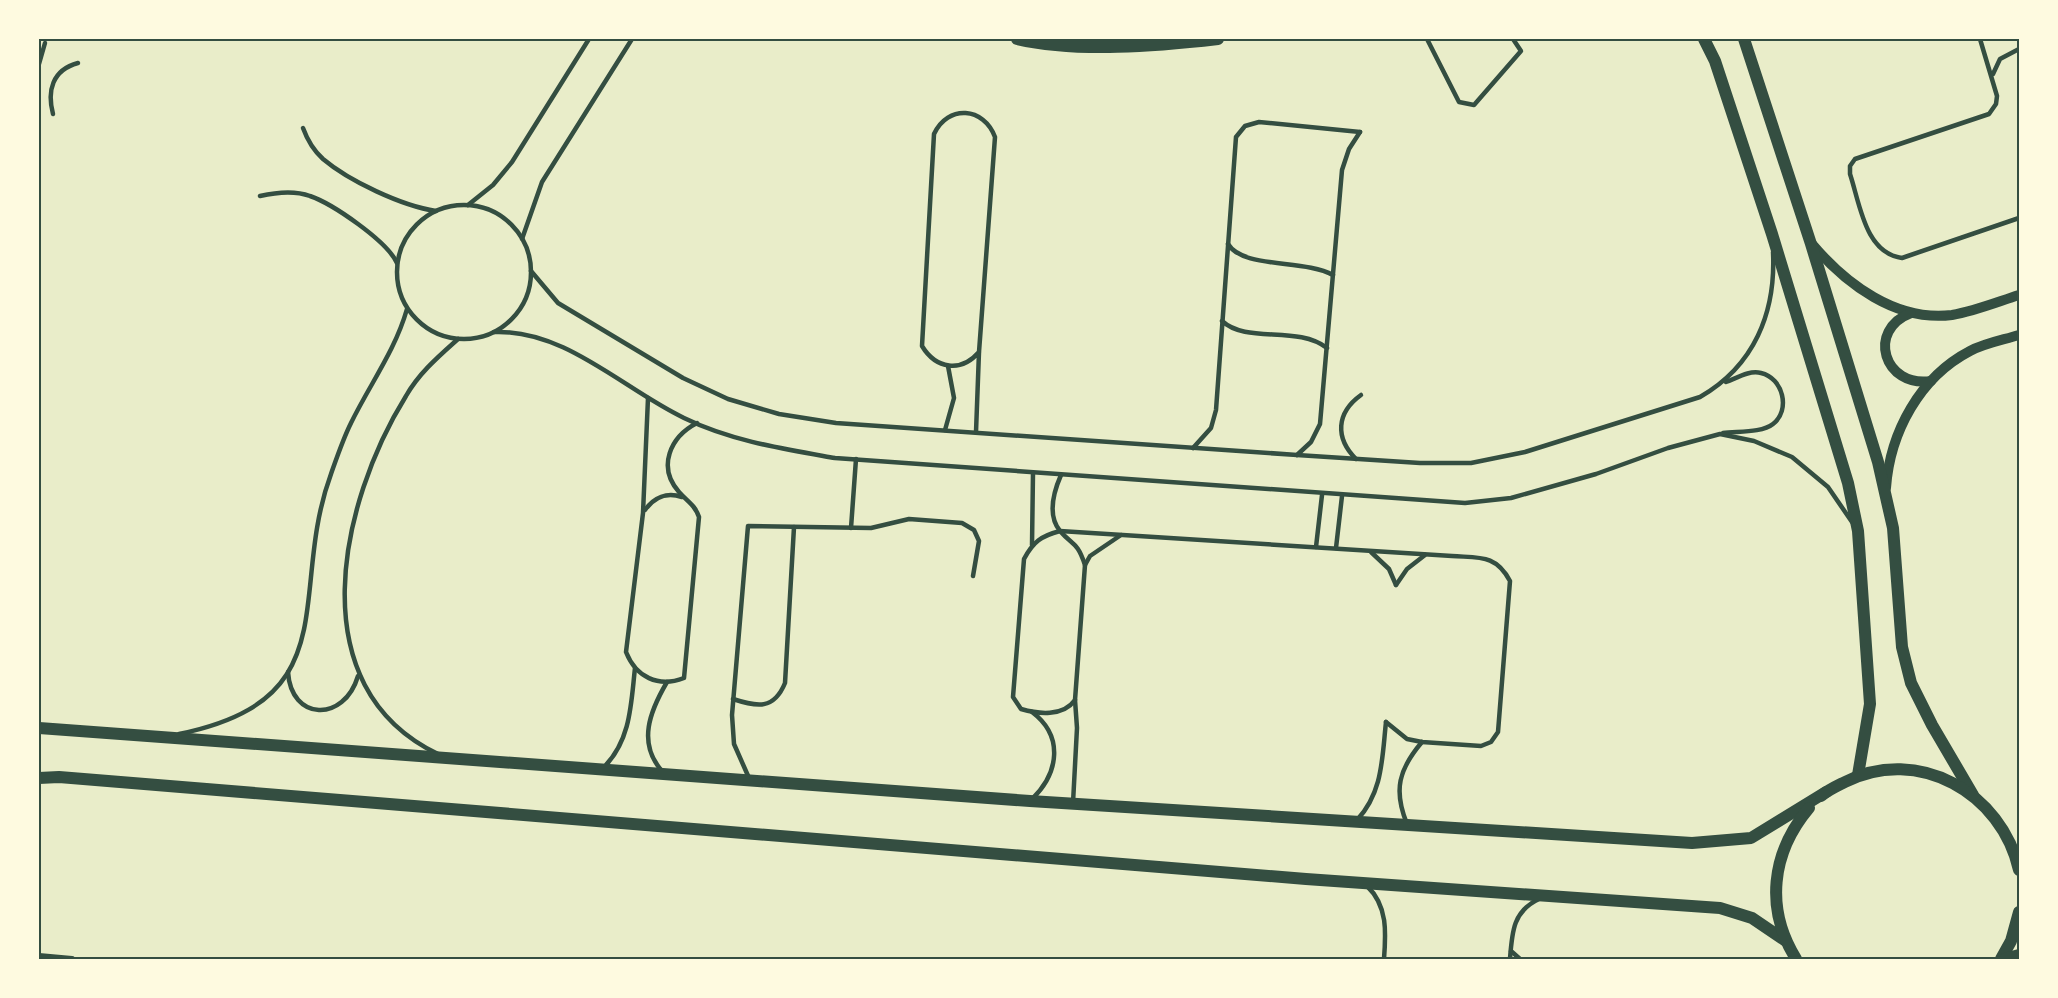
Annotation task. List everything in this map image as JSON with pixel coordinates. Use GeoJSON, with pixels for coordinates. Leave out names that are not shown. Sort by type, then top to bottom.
{"type":"FeatureCollection","features":[{"type":"Feature","properties":{"kind":"main road"},"geometry":{"type":"LineString","coordinates":[[1017,39],[1170,45],[1218,39]]}},
{"type":"Feature","properties":{"kind":"main road"},"geometry":{"type":"LineString","coordinates":[[1704,39],[1715,61],[1772,234],[1848,483],[1858,531],[1870,704],[1858,775]]}},
{"type":"Feature","properties":{"kind":"main road"},"geometry":{"type":"LineString","coordinates":[[1744,39],[1811,244],[1885,491],[1893,528],[1902,647],[1911,683],[1932,725],[1973,795],[2006,833],[2019,842]]}},
{"type":"Feature","properties":{"kind":"main road"},"geometry":{"type":"LineString","coordinates":[[39,728],[458,761],[1030,801],[1408,826],[1723,842],[1751,838],[1826,792],[1858,775],[1878,770],[1918,770],[1956,783],[1973,795]]}},
{"type":"Feature","properties":{"kind":"main road"},"geometry":{"type":"LineString","coordinates":[[39,778],[59,777],[1363,883],[1720,908],[1752,918],[1786,941]]}},
{"type":"Feature","properties":{"kind":"main road"},"geometry":{"type":"LineString","coordinates":[[1796,959],[1786,941],[1775,901],[1779,860],[1797,822],[1826,792]]}},
{"type":"Feature","properties":{"kind":"main road"},"geometry":{"type":"LineString","coordinates":[[2006,833],[2019,870]]}},
{"type":"Feature","properties":{"kind":"main road"},"geometry":{"type":"LineString","coordinates":[[2003,959],[2019,912]]}},
{"type":"Feature","properties":{"kind":"main road"},"geometry":{"type":"LineString","coordinates":[[2003,959],[2019,955]]}},
{"type":"Feature","properties":{"kind":"street"},"geometry":{"type":"LineString","coordinates":[[1811,244],[1827,262],[1852,283],[1887,304],[1911,313],[1953,315],[2019,295]]}},
{"type":"Feature","properties":{"kind":"street"},"geometry":{"type":"LineString","coordinates":[[1911,313],[1896,321],[1887,335],[1885,352],[1888,360],[1905,379],[1914,382],[1931,381]]}},
{"type":"Feature","properties":{"kind":"street"},"geometry":{"type":"LineString","coordinates":[[1885,491],[1890,456],[1898,432],[1910,409],[1931,381],[1972,350],[2019,335]]}},
{"type":"Feature","properties":{"kind":"street"},"geometry":{"type":"LineString","coordinates":[[39,956],[72,959]]}},
{"type":"Feature","properties":{"kind":"lane"},"geometry":{"type":"LineString","coordinates":[[468,206],[493,185],[512,162],[589,39]]}},
{"type":"Feature","properties":{"kind":"lane"},"geometry":{"type":"LineString","coordinates":[[522,239],[542,182],[632,39]]}},
{"type":"Feature","properties":{"kind":"lane"},"geometry":{"type":"LineString","coordinates":[[1427,39],[1459,102],[1474,105],[1521,51],[1513,39]]}},
{"type":"Feature","properties":{"kind":"lane"},"geometry":{"type":"LineString","coordinates":[[1980,39],[1997,96],[1996,104],[1989,114],[1860,157],[1851,163],[1850,171],[1873,242],[1894,257],[1902,258],[2019,218]]}},
{"type":"Feature","properties":{"kind":"lane"},"geometry":{"type":"LineString","coordinates":[[39,64],[45,43]]}},
{"type":"Feature","properties":{"kind":"lane"},"geometry":{"type":"LineString","coordinates":[[1993,78],[2000,59],[2019,49]]}},
{"type":"Feature","properties":{"kind":"lane"},"geometry":{"type":"LineString","coordinates":[[53,114],[50,89],[57,75],[70,65],[78,63]]}},
{"type":"Feature","properties":{"kind":"lane"},"geometry":{"type":"LineString","coordinates":[[976,432],[979,352],[995,137],[987,122],[965,112],[942,120],[934,134],[922,346],[933,360],[948,366],[966,363],[979,352]]}},
{"type":"Feature","properties":{"kind":"lane"},"geometry":{"type":"LineString","coordinates":[[1193,448],[1206,435],[1214,419],[1235,144],[1240,130],[1259,122],[1360,132],[1349,149],[1342,170],[1320,424],[1311,442],[1297,456]]}},
{"type":"Feature","properties":{"kind":"lane"},"geometry":{"type":"LineString","coordinates":[[303,128],[313,149],[331,165],[397,202],[436,212],[468,206],[499,216],[522,239],[531,271],[558,303],[644,357],[728,399],[779,414],[836,423],[1297,456],[1471,463],[1525,452],[1700,397],[1742,375],[1762,373],[1773,378],[1783,397],[1783,409],[1774,424],[1764,428],[1720,434],[1668,448],[1596,474],[1511,498],[1465,503],[1322,495],[856,459],[761,444],[697,423],[550,342],[517,331],[494,332],[471,339],[458,339],[429,330],[407,309],[398,285],[397,263],[400,250],[410,232],[436,212]]}},
{"type":"Feature","properties":{"kind":"lane"},"geometry":{"type":"LineString","coordinates":[[260,196],[286,192],[312,196],[383,242],[397,263]]}},
{"type":"Feature","properties":{"kind":"lane"},"geometry":{"type":"LineString","coordinates":[[1721,385],[1742,363],[1767,313],[1772,287],[1772,234]]}},
{"type":"Feature","properties":{"kind":"lane"},"geometry":{"type":"LineString","coordinates":[[1228,244],[1235,254],[1247,259],[1307,265],[1334,275]]}},
{"type":"Feature","properties":{"kind":"lane"},"geometry":{"type":"LineString","coordinates":[[494,332],[521,307],[528,289],[531,271]]}},
{"type":"Feature","properties":{"kind":"lane"},"geometry":{"type":"LineString","coordinates":[[164,737],[206,728],[245,712],[263,701],[288,672],[297,657],[307,623],[316,531],[330,477],[351,423],[392,352],[407,309]]}},
{"type":"Feature","properties":{"kind":"lane"},"geometry":{"type":"LineString","coordinates":[[1222,321],[1236,330],[1307,337],[1327,348]]}},
{"type":"Feature","properties":{"kind":"lane"},"geometry":{"type":"LineString","coordinates":[[458,339],[430,364],[406,394],[388,429],[364,487],[349,553],[344,609],[346,632],[358,675],[369,694],[399,729],[417,742],[458,761]]}},
{"type":"Feature","properties":{"kind":"lane"},"geometry":{"type":"LineString","coordinates":[[945,430],[954,398],[948,366]]}},
{"type":"Feature","properties":{"kind":"lane"},"geometry":{"type":"LineString","coordinates":[[1356,459],[1343,442],[1341,420],[1345,410],[1361,395]]}},
{"type":"Feature","properties":{"kind":"lane"},"geometry":{"type":"LineString","coordinates":[[648,398],[643,513],[626,652],[635,668],[649,679],[667,682],[684,678],[699,517],[674,485],[667,460],[669,451],[679,434],[697,423]]}},
{"type":"Feature","properties":{"kind":"lane"},"geometry":{"type":"LineString","coordinates":[[1720,434],[1754,441],[1792,457],[1828,487],[1858,531]]}},
{"type":"Feature","properties":{"kind":"lane"},"geometry":{"type":"LineString","coordinates":[[851,528],[856,459]]}},
{"type":"Feature","properties":{"kind":"lane"},"geometry":{"type":"LineString","coordinates":[[1032,545],[1033,472]]}},
{"type":"Feature","properties":{"kind":"lane"},"geometry":{"type":"LineString","coordinates":[[1061,475],[1053,510],[1054,521],[1060,531],[1078,547],[1085,565]]}},
{"type":"Feature","properties":{"kind":"lane"},"geometry":{"type":"LineString","coordinates":[[643,513],[658,497],[673,494],[687,499]]}},
{"type":"Feature","properties":{"kind":"lane"},"geometry":{"type":"LineString","coordinates":[[1316,547],[1322,495]]}},
{"type":"Feature","properties":{"kind":"lane"},"geometry":{"type":"LineString","coordinates":[[1336,549],[1342,496]]}},
{"type":"Feature","properties":{"kind":"lane"},"geometry":{"type":"LineString","coordinates":[[750,781],[734,744],[733,699],[746,528],[750,525],[871,528],[909,519],[962,523],[974,530],[979,542],[974,576]]}},
{"type":"Feature","properties":{"kind":"lane"},"geometry":{"type":"LineString","coordinates":[[733,699],[747,704],[772,703],[781,693],[785,683],[794,527]]}},
{"type":"Feature","properties":{"kind":"lane"},"geometry":{"type":"LineString","coordinates":[[1075,700],[1061,712],[1032,712],[1021,710],[1013,697],[1024,559],[1032,545],[1043,536],[1060,531],[1491,560],[1503,568],[1510,581],[1498,732],[1491,742],[1481,746],[1422,742],[1407,739],[1386,722],[1379,781],[1371,801],[1354,822]]}},
{"type":"Feature","properties":{"kind":"lane"},"geometry":{"type":"LineString","coordinates":[[1073,803],[1077,728],[1075,700],[1085,565],[1090,556],[1121,535]]}},
{"type":"Feature","properties":{"kind":"lane"},"geometry":{"type":"LineString","coordinates":[[1369,550],[1383,561],[1396,585],[1407,569],[1426,554]]}},
{"type":"Feature","properties":{"kind":"lane"},"geometry":{"type":"LineString","coordinates":[[601,771],[620,747],[628,723],[635,668]]}},
{"type":"Feature","properties":{"kind":"lane"},"geometry":{"type":"LineString","coordinates":[[288,672],[289,681],[299,701],[308,708],[325,711],[349,698],[358,675]]}},
{"type":"Feature","properties":{"kind":"lane"},"geometry":{"type":"LineString","coordinates":[[666,775],[650,750],[647,730],[652,708],[667,682]]}},
{"type":"Feature","properties":{"kind":"lane"},"geometry":{"type":"LineString","coordinates":[[1030,801],[1045,787],[1054,766],[1055,750],[1047,727],[1032,712]]}},
{"type":"Feature","properties":{"kind":"lane"},"geometry":{"type":"LineString","coordinates":[[1408,826],[1400,800],[1401,780],[1407,760],[1422,742]]}},
{"type":"Feature","properties":{"kind":"lane"},"geometry":{"type":"LineString","coordinates":[[1363,883],[1378,901],[1383,913],[1386,934],[1384,959]]}},
{"type":"Feature","properties":{"kind":"lane"},"geometry":{"type":"LineString","coordinates":[[1510,959],[1515,923],[1521,909],[1547,895]]}},
{"type":"Feature","properties":{"kind":"lane"},"geometry":{"type":"LineString","coordinates":[[1511,951],[1520,959]]}}]}
